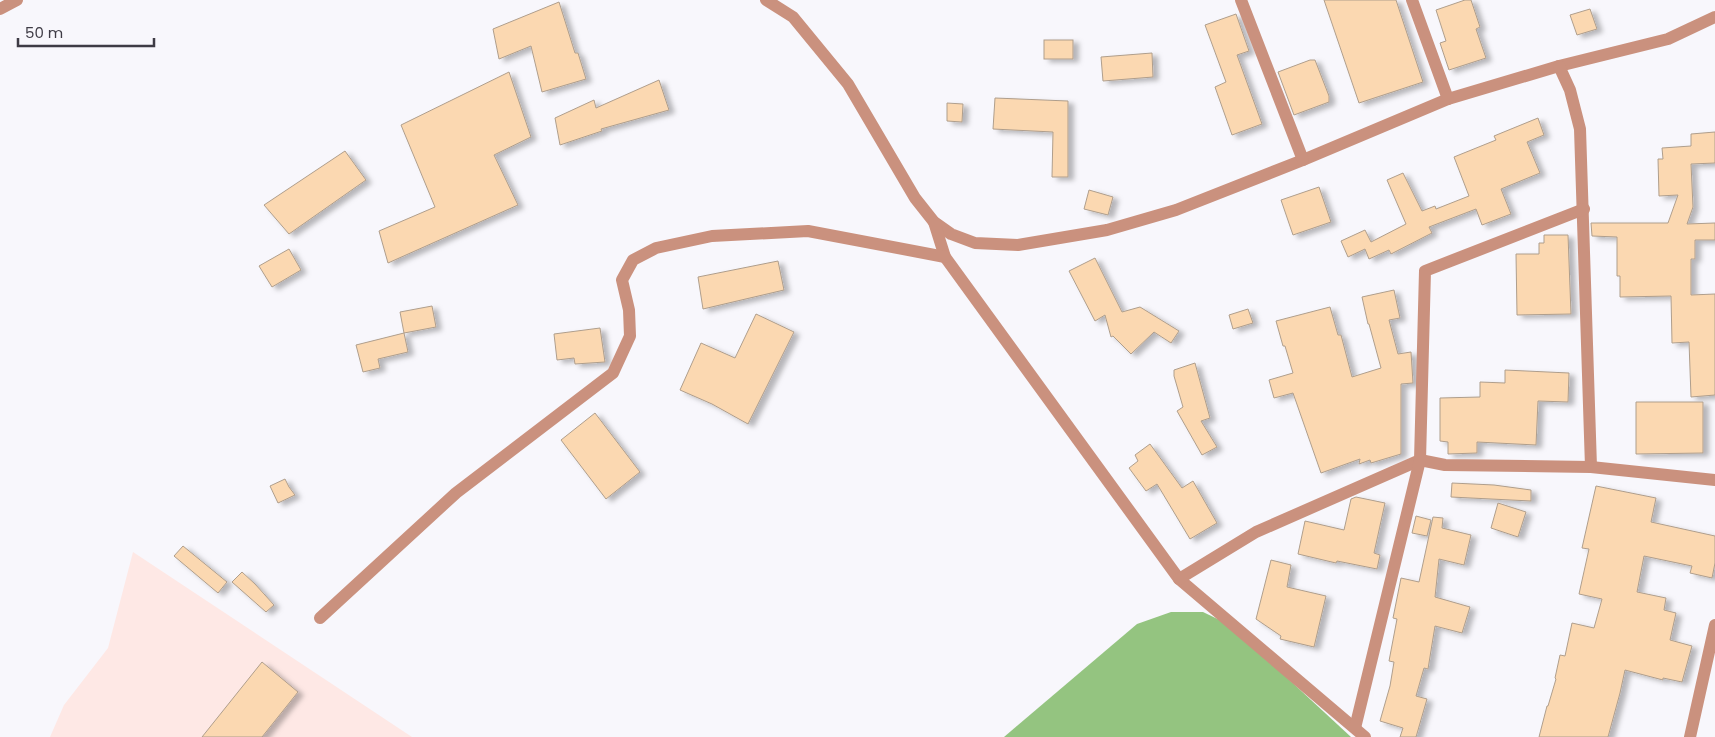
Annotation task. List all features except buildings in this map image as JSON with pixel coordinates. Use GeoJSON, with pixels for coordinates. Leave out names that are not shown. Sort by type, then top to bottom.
{"type":"FeatureCollection","features":[{"type":"Feature","properties":{"kind":"street"},"geometry":{"type":"LineString","coordinates":[[0,9],[17,0]]}},
{"type":"Feature","properties":{"kind":"street"},"geometry":{"type":"LineString","coordinates":[[766,0],[793,17],[848,84],[915,198],[934,222],[951,234],[975,243],[1018,245],[1107,230],[1176,210],[1303,160],[1448,99],[1559,66],[1668,39],[1715,17]]}},
{"type":"Feature","properties":{"kind":"street"},"geometry":{"type":"LineString","coordinates":[[1241,0],[1303,160]]}},
{"type":"Feature","properties":{"kind":"street"},"geometry":{"type":"LineString","coordinates":[[1412,0],[1448,99]]}},
{"type":"Feature","properties":{"kind":"street"},"geometry":{"type":"LineString","coordinates":[[1559,66],[1570,90],[1580,129],[1591,467]]}},
{"type":"Feature","properties":{"kind":"street"},"geometry":{"type":"LineString","coordinates":[[1355,728],[1420,460],[1425,271],[1584,209]]}},
{"type":"Feature","properties":{"kind":"street"},"geometry":{"type":"LineString","coordinates":[[934,222],[944,257],[1179,579],[1365,737]]}},
{"type":"Feature","properties":{"kind":"street"},"geometry":{"type":"LineString","coordinates":[[320,618],[456,493],[612,373],[630,336],[629,310],[622,280],[633,260],[656,248],[712,236],[808,231],[944,257]]}},
{"type":"Feature","properties":{"kind":"street"},"geometry":{"type":"LineString","coordinates":[[1179,579],[1256,532],[1420,460],[1445,465],[1591,467],[1715,480]]}},
{"type":"Feature","properties":{"kind":"street"},"geometry":{"type":"LineString","coordinates":[[1690,737],[1715,625]]}},
{"type":"Feature","properties":{"kind":"shaded area"},"geometry":{"type":"Polygon","coordinates":[[[133,552],[412,737],[50,737],[64,705],[108,648],[133,552]]]}},
{"type":"Feature","properties":{"kind":"green space"},"geometry":{"type":"Polygon","coordinates":[[[1171,612],[1203,612],[1230,625],[1351,737],[1004,737],[1137,624],[1171,612]]]}}]}
